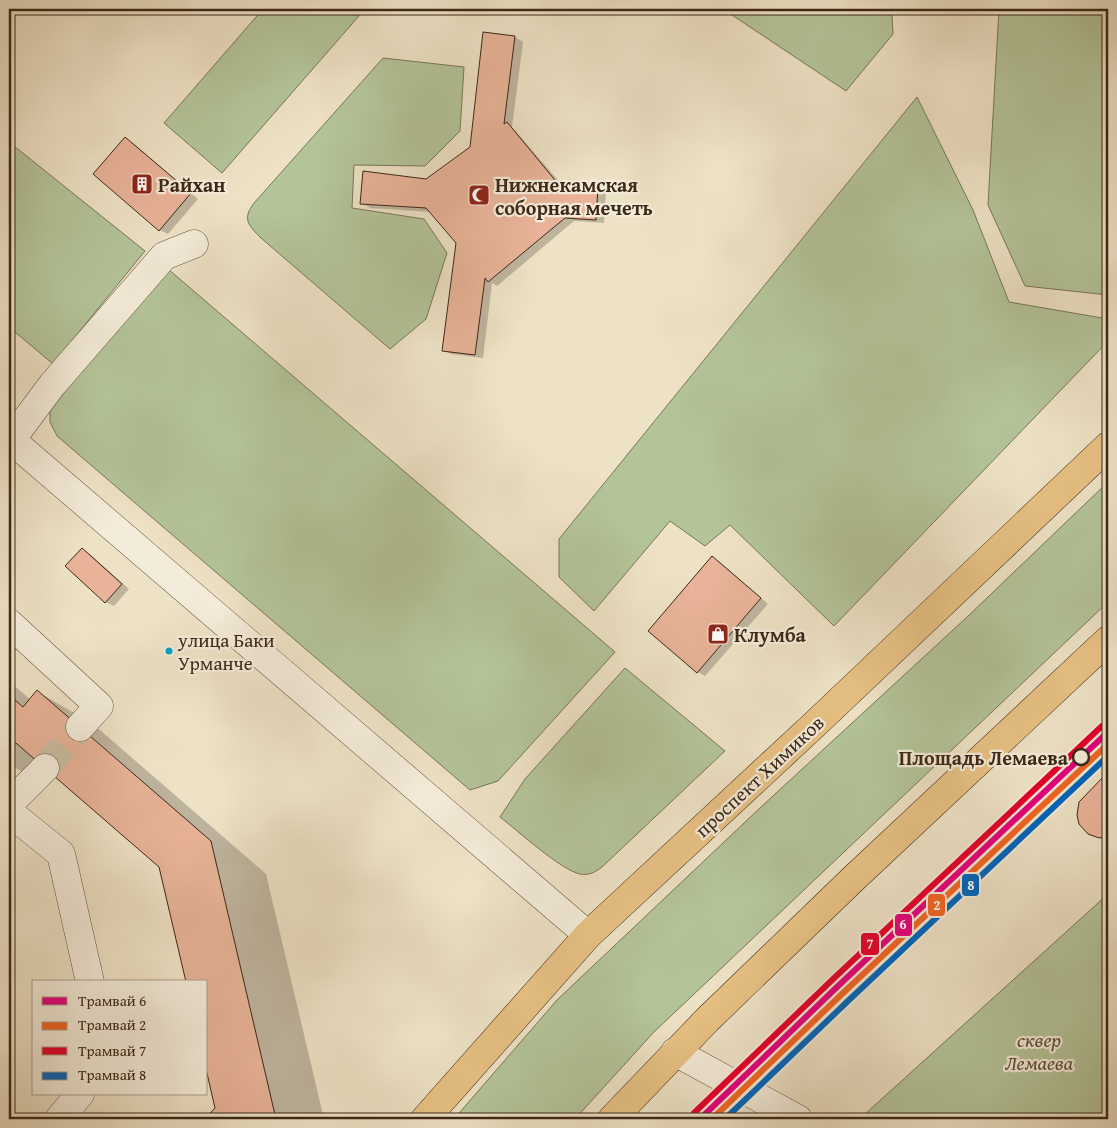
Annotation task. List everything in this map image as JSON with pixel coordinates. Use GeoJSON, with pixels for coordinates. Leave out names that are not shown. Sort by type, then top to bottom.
{"type":"FeatureCollection","features":[{"type":"Feature","properties":{"kind":"main road","name":"проспект Химиков"},"geometry":{"type":"LineString","coordinates":[[424,1119],[588,935],[815,724],[1108,446]]}},
{"type":"Feature","properties":{"kind":"main road"},"geometry":{"type":"LineString","coordinates":[[612,1119],[675,1052],[938,798],[1108,640]]}},
{"type":"Feature","properties":{"kind":"street"},"geometry":{"type":"LineString","coordinates":[[194,244],[164,256],[52,385],[10,439],[588,935]]}},
{"type":"Feature","properties":{"kind":"street"},"geometry":{"type":"LineString","coordinates":[[9,624],[99,706],[80,727]]}},
{"type":"Feature","properties":{"kind":"street"},"geometry":{"type":"LineString","coordinates":[[9,804],[45,768]]}},
{"type":"Feature","properties":{"kind":"street"},"geometry":{"type":"LineString","coordinates":[[9,812],[62,854],[90,980]]}},
{"type":"Feature","properties":{"kind":"street"},"geometry":{"type":"LineString","coordinates":[[675,1052],[783,1116]]}},
{"type":"Feature","properties":{"kind":"street"},"geometry":{"type":"LineString","coordinates":[[58,1119],[78,1096]]}},
{"type":"Feature","properties":{"kind":"green space"},"geometry":{"type":"Polygon","coordinates":[[[263,9],[365,9],[222,173],[164,123],[263,9]]]}},
{"type":"Feature","properties":{"kind":"green space"},"geometry":{"type":"Polygon","coordinates":[[[723,9],[883,9],[892,16],[893,34],[846,91],[723,9]]]}},
{"type":"Feature","properties":{"kind":"green space"},"geometry":{"type":"Polygon","coordinates":[[[999,9],[1108,9],[1108,295],[1025,286],[988,205],[999,9]]]}},
{"type":"Feature","properties":{"kind":"green space"},"geometry":{"type":"Polygon","coordinates":[[[383,58],[464,67],[460,131],[425,166],[354,165],[352,208],[424,219],[447,253],[426,319],[390,349],[261,238],[248,222],[248,213],[254,203],[383,58]]]}},
{"type":"Feature","properties":{"kind":"green space"},"geometry":{"type":"Polygon","coordinates":[[[917,97],[973,210],[1009,302],[1108,319],[1108,341],[834,626],[730,525],[705,546],[670,521],[594,611],[559,577],[559,539],[917,97]]]}},
{"type":"Feature","properties":{"kind":"green space"},"geometry":{"type":"Polygon","coordinates":[[[9,142],[145,251],[53,364],[9,327],[9,142]]]}},
{"type":"Feature","properties":{"kind":"green space"},"geometry":{"type":"Polygon","coordinates":[[[168,269],[615,652],[498,781],[470,790],[57,436],[50,422],[50,409],[168,269]]]}},
{"type":"Feature","properties":{"kind":"green space"},"geometry":{"type":"Polygon","coordinates":[[[1108,482],[1108,602],[654,1032],[575,1119],[454,1119],[557,1000],[761,807],[966,618],[1108,482]]]}},
{"type":"Feature","properties":{"kind":"green space"},"geometry":{"type":"Polygon","coordinates":[[[625,668],[725,751],[602,867],[589,874],[580,874],[551,858],[500,817],[525,779],[625,668]]]}},
{"type":"Feature","properties":{"kind":"green space","name":"сквер Лемаева"},"geometry":{"type":"Polygon","coordinates":[[[1108,894],[1108,1119],[875,1119],[864,1115],[1108,894]]]}},
{"type":"Feature","properties":{"kind":"building","name":"Нижнекамская соборная мечеть"},"geometry":{"type":"Polygon","coordinates":[[[483,32],[515,36],[504,124],[507,122],[559,185],[598,187],[596,220],[565,218],[488,282],[485,278],[475,355],[442,351],[456,243],[426,208],[360,204],[363,171],[426,179],[470,147],[483,32]]]}},
{"type":"Feature","properties":{"kind":"building","name":"Райхан"},"geometry":{"type":"Polygon","coordinates":[[[125,137],[191,193],[159,231],[93,174],[125,137]]]}},
{"type":"Feature","properties":{"kind":"building"},"geometry":{"type":"Polygon","coordinates":[[[82,548],[122,584],[105,603],[65,566],[82,548]]]}},
{"type":"Feature","properties":{"kind":"building"},"geometry":{"type":"Polygon","coordinates":[[[712,556],[761,598],[697,673],[648,631],[712,556]]]}},
{"type":"Feature","properties":{"kind":"building"},"geometry":{"type":"Polygon","coordinates":[[[37,690],[211,841],[276,1119],[205,1119],[215,1108],[208,1078],[208,980],[186,980],[159,867],[9,737],[9,695],[23,707],[37,690]]]}},
{"type":"Feature","properties":{"kind":"building"},"geometry":{"type":"Polygon","coordinates":[[[1108,772],[1108,836],[1099,838],[1088,834],[1079,824],[1077,815],[1079,802],[1108,772]]]}},
{"type":"Feature","properties":{"kind":"tunnel"},"geometry":{"type":"LineString","coordinates":[[45,768],[80,727]]}},
{"type":"Feature","properties":{"kind":"tram line","name":"7"},"geometry":{"type":"LineString","coordinates":[[694,1113],[1102,726]]}},
{"type":"Feature","properties":{"kind":"tram line","name":"6"},"geometry":{"type":"LineString","coordinates":[[700,1119],[1108,732]]}},
{"type":"Feature","properties":{"kind":"tram line","name":"2"},"geometry":{"type":"LineString","coordinates":[[712,1119],[1108,744]]}},
{"type":"Feature","properties":{"kind":"tram line","name":"8"},"geometry":{"type":"LineString","coordinates":[[725,1119],[1108,756]]}},
{"type":"Feature","properties":{"kind":"place","name":"Райхан"},"geometry":{"type":"Point","coordinates":[142,184]}},
{"type":"Feature","properties":{"kind":"place","name":"Нижнекамская соборная мечеть"},"geometry":{"type":"Point","coordinates":[479,195]}},
{"type":"Feature","properties":{"kind":"place","name":"Клумба"},"geometry":{"type":"Point","coordinates":[718,634]}},
{"type":"Feature","properties":{"kind":"place","name":"улица Баки Урманче"},"geometry":{"type":"Point","coordinates":[169,651]}},
{"type":"Feature","properties":{"kind":"place","name":"Площадь Лемаева"},"geometry":{"type":"Point","coordinates":[1081,757]}}]}
